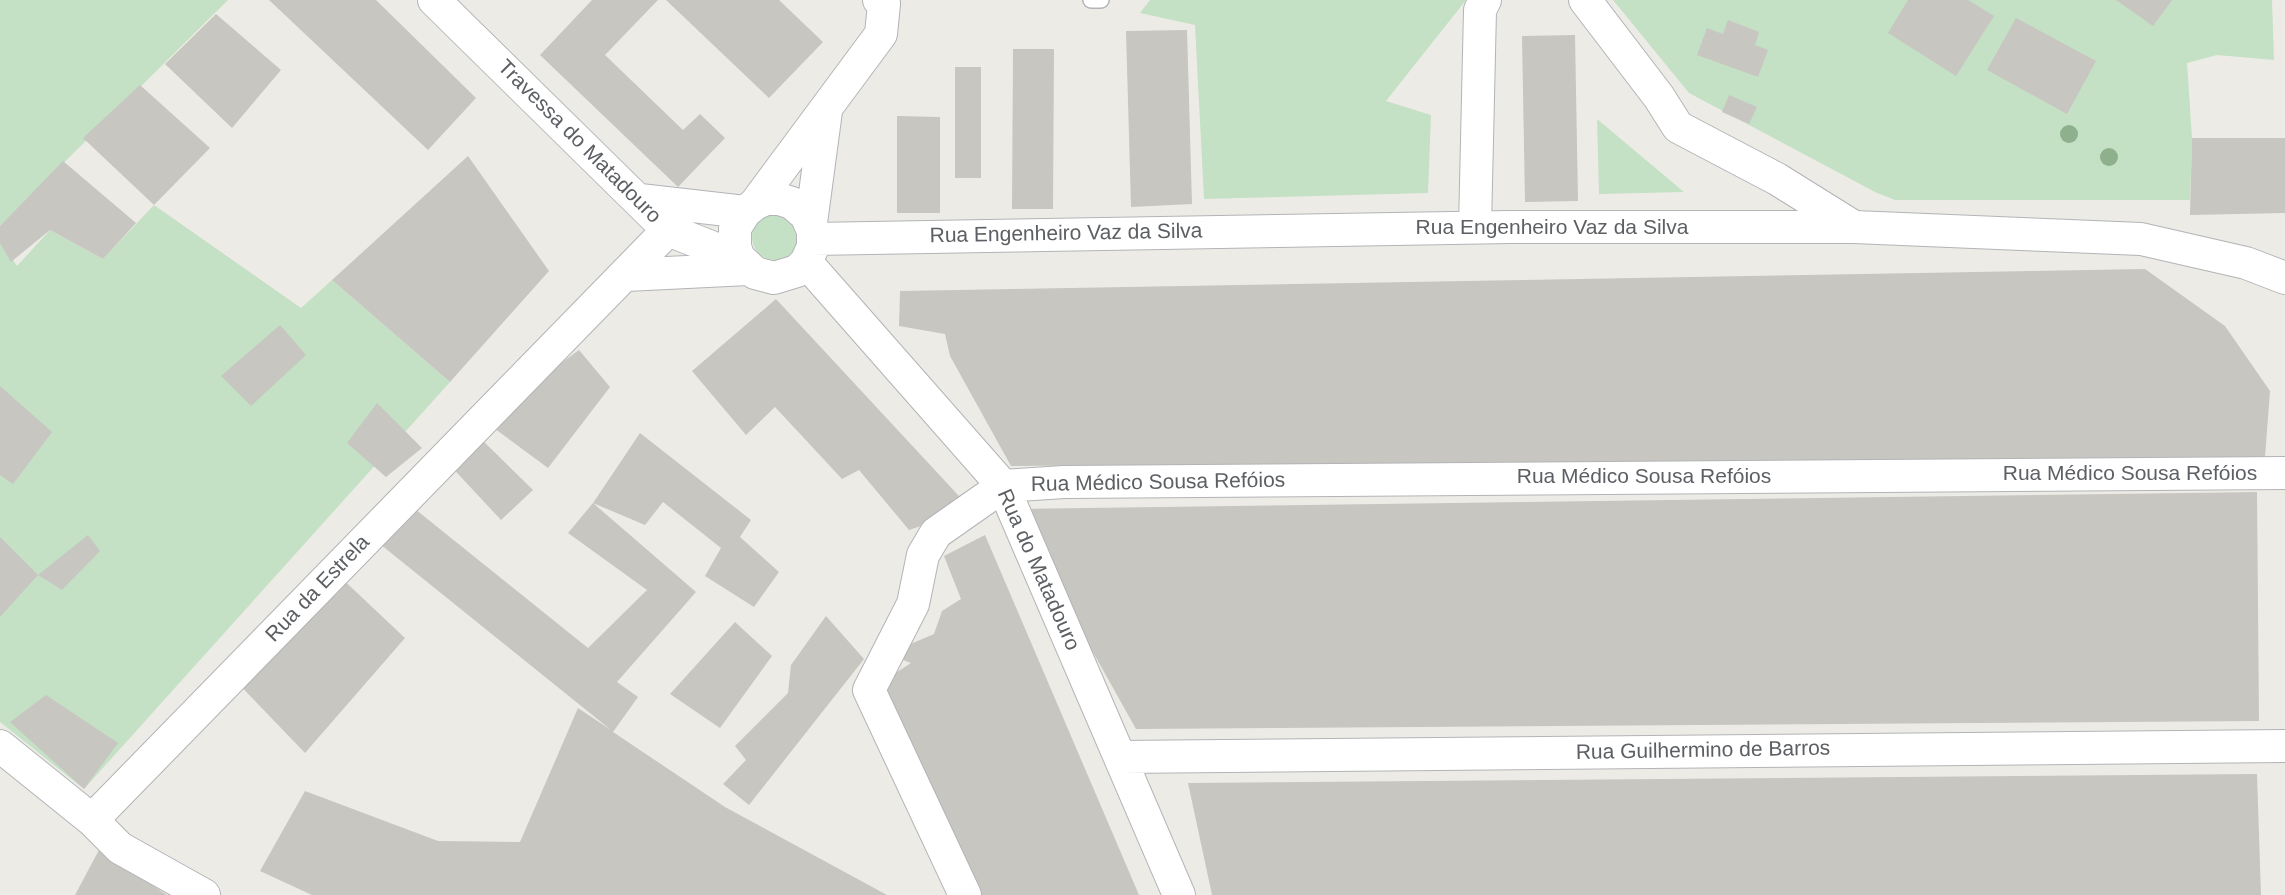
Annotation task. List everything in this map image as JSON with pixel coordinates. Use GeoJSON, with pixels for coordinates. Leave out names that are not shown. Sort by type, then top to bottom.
{"type":"FeatureCollection","features":[{"type":"Feature","properties":{"kind":"street"},"geometry":{"type":"LineString","coordinates":[[1475,227],[1480,10],[1485,0]]}},
{"type":"Feature","properties":{"kind":"street"},"geometry":{"type":"LineString","coordinates":[[1585,0],[1659,97],[1678,127],[1777,178],[1854,227]]}},
{"type":"Feature","properties":{"kind":"street"},"geometry":{"type":"LineString","coordinates":[[826,108],[810,241],[797,271],[774,278],[755,273],[744,263],[734,235],[737,222],[750,208],[881,34],[883,1]]}},
{"type":"Feature","properties":{"kind":"street","name":"Travessa do Matadouro"},"geometry":{"type":"LineString","coordinates":[[443,3],[668,230],[744,263]]}},
{"type":"Feature","properties":{"kind":"street"},"geometry":{"type":"LineString","coordinates":[[640,200],[750,208],[766,200],[786,201],[800,208],[810,241]]}},
{"type":"Feature","properties":{"kind":"street","name":"Rua Engenheiro Vaz da Silva"},"geometry":{"type":"LineString","coordinates":[[810,241],[1475,227],[1854,227],[2141,239],[2246,263],[2285,278]]}},
{"type":"Feature","properties":{"kind":"street","name":"Rua da Estrela"},"geometry":{"type":"LineString","coordinates":[[92,820],[668,230]]}},
{"type":"Feature","properties":{"kind":"street","name":"Rua do Matadouro"},"geometry":{"type":"LineString","coordinates":[[810,241],[1003,486],[1179,895]]}},
{"type":"Feature","properties":{"kind":"street"},"geometry":{"type":"LineString","coordinates":[[626,275],[744,263]]}},
{"type":"Feature","properties":{"kind":"street","name":"Rua Médico Sousa Refóios"},"geometry":{"type":"LineString","coordinates":[[1003,486],[1064,482],[2285,473]]}},
{"type":"Feature","properties":{"kind":"street"},"geometry":{"type":"LineString","coordinates":[[965,895],[869,690],[913,604],[923,555],[936,533],[1003,486]]}},
{"type":"Feature","properties":{"kind":"street"},"geometry":{"type":"LineString","coordinates":[[0,746],[92,820],[120,848],[204,895]]}},
{"type":"Feature","properties":{"kind":"street","name":"Rua Guilhermino de Barros"},"geometry":{"type":"LineString","coordinates":[[1120,757],[2285,746]]}},
{"type":"Feature","properties":{"kind":"lane"},"geometry":{"type":"LineString","coordinates":[[1091,0],[1101,0]]}},
{"type":"Feature","properties":{"kind":"green space"},"geometry":{"type":"Polygon","coordinates":[[[0,0],[228,0],[0,226],[0,0]]]}},
{"type":"Feature","properties":{"kind":"green space"},"geometry":{"type":"Polygon","coordinates":[[[1150,0],[1466,0],[1386,101],[1431,115],[1428,193],[1204,199],[1195,25],[1140,13],[1150,0]]]}},
{"type":"Feature","properties":{"kind":"green space"},"geometry":{"type":"Polygon","coordinates":[[[1613,0],[2272,0],[2274,60],[2217,55],[2187,63],[2192,138],[2190,200],[1895,200],[1875,192],[1689,93],[1613,0]]]}},
{"type":"Feature","properties":{"kind":"green space"},"geometry":{"type":"Polygon","coordinates":[[[1597,119],[1684,192],[1599,194],[1597,119]]]}},
{"type":"Feature","properties":{"kind":"green space"},"geometry":{"type":"Polygon","coordinates":[[[154,205],[301,308],[332,280],[450,382],[84,789],[0,722],[0,241],[17,266],[50,230],[103,259],[154,205]]]}},
{"type":"Feature","properties":{"kind":"green space"},"geometry":{"type":"Polygon","coordinates":[[[775,214],[784,215],[792,220],[797,228],[797,246],[792,254],[784,259],[775,260],[766,259],[758,254],[753,246],[752,237],[753,228],[758,220],[766,215],[775,214]]]}},
{"type":"Feature","properties":{"kind":"building"},"geometry":{"type":"Polygon","coordinates":[[[269,0],[376,0],[476,98],[428,150],[269,0]]]}},
{"type":"Feature","properties":{"kind":"building"},"geometry":{"type":"Polygon","coordinates":[[[592,0],[658,0],[605,55],[683,130],[700,114],[725,138],[678,187],[540,55],[592,0]]]}},
{"type":"Feature","properties":{"kind":"building"},"geometry":{"type":"Polygon","coordinates":[[[666,0],[779,0],[823,42],[769,98],[666,0]]]}},
{"type":"Feature","properties":{"kind":"building"},"geometry":{"type":"Polygon","coordinates":[[[1908,0],[1968,0],[1994,16],[1956,76],[1888,33],[1908,0]]]}},
{"type":"Feature","properties":{"kind":"building"},"geometry":{"type":"Polygon","coordinates":[[[2116,0],[2172,0],[2153,26],[2116,0]]]}},
{"type":"Feature","properties":{"kind":"building"},"geometry":{"type":"Polygon","coordinates":[[[216,14],[281,70],[232,128],[165,64],[216,14]]]}},
{"type":"Feature","properties":{"kind":"building"},"geometry":{"type":"Polygon","coordinates":[[[2016,18],[2096,61],[2067,114],[1987,70],[2016,18]]]}},
{"type":"Feature","properties":{"kind":"building"},"geometry":{"type":"Polygon","coordinates":[[[1728,20],[1759,32],[1755,45],[1768,50],[1758,77],[1697,55],[1707,28],[1723,34],[1728,20]]]}},
{"type":"Feature","properties":{"kind":"building"},"geometry":{"type":"Polygon","coordinates":[[[1187,30],[1192,204],[1131,207],[1126,31],[1187,30]]]}},
{"type":"Feature","properties":{"kind":"building"},"geometry":{"type":"Polygon","coordinates":[[[1575,35],[1578,201],[1525,202],[1522,36],[1575,35]]]}},
{"type":"Feature","properties":{"kind":"building"},"geometry":{"type":"Polygon","coordinates":[[[1013,49],[1054,49],[1053,209],[1012,209],[1013,49]]]}},
{"type":"Feature","properties":{"kind":"building"},"geometry":{"type":"Polygon","coordinates":[[[955,67],[981,67],[981,178],[955,178],[955,67]]]}},
{"type":"Feature","properties":{"kind":"building"},"geometry":{"type":"Polygon","coordinates":[[[140,85],[210,148],[154,205],[83,138],[140,85]]]}},
{"type":"Feature","properties":{"kind":"building"},"geometry":{"type":"Polygon","coordinates":[[[1729,95],[1757,107],[1749,124],[1722,112],[1729,95]]]}},
{"type":"Feature","properties":{"kind":"building"},"geometry":{"type":"Polygon","coordinates":[[[897,116],[940,117],[940,213],[897,213],[897,116]]]}},
{"type":"Feature","properties":{"kind":"building"},"geometry":{"type":"Polygon","coordinates":[[[2192,138],[2285,138],[2285,213],[2190,215],[2192,138]]]}},
{"type":"Feature","properties":{"kind":"building"},"geometry":{"type":"Polygon","coordinates":[[[468,156],[549,271],[450,382],[332,280],[468,156]]]}},
{"type":"Feature","properties":{"kind":"building"},"geometry":{"type":"Polygon","coordinates":[[[63,161],[136,223],[103,259],[50,230],[11,262],[0,243],[0,226],[63,161]]]}},
{"type":"Feature","properties":{"kind":"building"},"geometry":{"type":"Polygon","coordinates":[[[2145,269],[2225,326],[2270,391],[2265,457],[1011,466],[950,356],[945,334],[899,326],[900,291],[2145,269]]]}},
{"type":"Feature","properties":{"kind":"building"},"geometry":{"type":"Polygon","coordinates":[[[776,299],[971,509],[909,530],[859,470],[842,479],[775,407],[746,435],[692,371],[776,299]]]}},
{"type":"Feature","properties":{"kind":"building"},"geometry":{"type":"Polygon","coordinates":[[[280,325],[306,355],[251,406],[221,376],[280,325]]]}},
{"type":"Feature","properties":{"kind":"building"},"geometry":{"type":"Polygon","coordinates":[[[579,350],[610,387],[548,468],[483,420],[579,350]]]}},
{"type":"Feature","properties":{"kind":"building"},"geometry":{"type":"Polygon","coordinates":[[[0,386],[52,432],[13,484],[0,475],[0,386]]]}},
{"type":"Feature","properties":{"kind":"building"},"geometry":{"type":"Polygon","coordinates":[[[377,403],[422,448],[386,477],[347,443],[377,403]]]}},
{"type":"Feature","properties":{"kind":"building"},"geometry":{"type":"Polygon","coordinates":[[[473,431],[533,490],[501,520],[445,460],[473,431]]]}},
{"type":"Feature","properties":{"kind":"building"},"geometry":{"type":"Polygon","coordinates":[[[640,433],[751,520],[740,537],[779,572],[754,607],[705,576],[721,548],[663,502],[645,525],[593,503],[640,433]]]}},
{"type":"Feature","properties":{"kind":"building"},"geometry":{"type":"Polygon","coordinates":[[[2257,492],[2259,721],[1136,729],[1013,509],[2257,492]]]}},
{"type":"Feature","properties":{"kind":"building"},"geometry":{"type":"Polygon","coordinates":[[[405,501],[588,648],[647,590],[568,533],[593,503],[696,592],[617,682],[638,697],[613,732],[725,807],[887,895],[312,895],[260,871],[305,791],[438,841],[520,842],[578,708],[611,730],[370,536],[405,501]]]}},
{"type":"Feature","properties":{"kind":"building"},"geometry":{"type":"Polygon","coordinates":[[[88,535],[100,551],[62,590],[38,575],[88,535]]]}},
{"type":"Feature","properties":{"kind":"building"},"geometry":{"type":"Polygon","coordinates":[[[985,535],[1139,895],[965,895],[869,690],[911,663],[887,654],[934,634],[942,611],[961,599],[944,556],[985,535]]]}},
{"type":"Feature","properties":{"kind":"building"},"geometry":{"type":"Polygon","coordinates":[[[0,537],[38,575],[0,617],[0,537]]]}},
{"type":"Feature","properties":{"kind":"building"},"geometry":{"type":"Polygon","coordinates":[[[335,572],[405,638],[305,753],[232,677],[335,572]]]}},
{"type":"Feature","properties":{"kind":"building"},"geometry":{"type":"Polygon","coordinates":[[[826,616],[864,659],[749,805],[723,784],[746,760],[735,746],[788,693],[791,665],[826,616]]]}},
{"type":"Feature","properties":{"kind":"building"},"geometry":{"type":"Polygon","coordinates":[[[735,622],[772,656],[720,728],[670,694],[735,622]]]}},
{"type":"Feature","properties":{"kind":"building"},"geometry":{"type":"Polygon","coordinates":[[[46,695],[118,743],[84,789],[10,722],[46,695]]]}},
{"type":"Feature","properties":{"kind":"building"},"geometry":{"type":"Polygon","coordinates":[[[2257,774],[2261,895],[1212,895],[1188,783],[2257,774]]]}},
{"type":"Feature","properties":{"kind":"building"},"geometry":{"type":"Polygon","coordinates":[[[99,850],[167,895],[75,895],[99,850]]]}}]}
